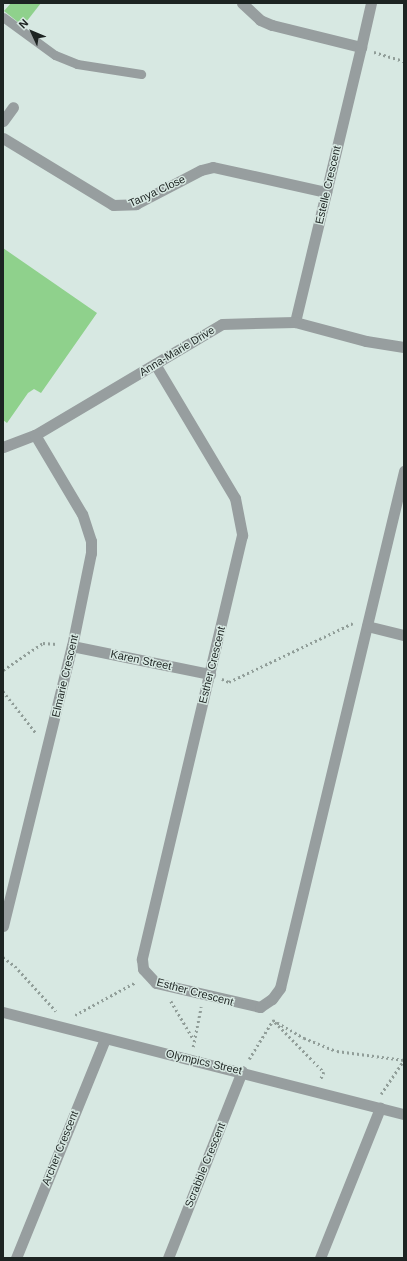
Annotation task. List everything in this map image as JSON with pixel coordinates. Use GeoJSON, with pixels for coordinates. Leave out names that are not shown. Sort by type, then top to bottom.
{"type":"FeatureCollection","features":[{"type":"Feature","properties":{"kind":"street"},"geometry":{"type":"LineString","coordinates":[[242,3],[260,20],[272,26],[361,47]]}},
{"type":"Feature","properties":{"kind":"street","name":"Estelle Crescent"},"geometry":{"type":"LineString","coordinates":[[295,322],[371,3]]}},
{"type":"Feature","properties":{"kind":"street"},"geometry":{"type":"LineString","coordinates":[[3,121],[13,107]]}},
{"type":"Feature","properties":{"kind":"street","name":"Tanya Close"},"geometry":{"type":"LineString","coordinates":[[3,138],[113,205],[136,204],[201,170],[213,167],[326,192]]}},
{"type":"Feature","properties":{"kind":"street","name":"Anna-Marie Drive"},"geometry":{"type":"LineString","coordinates":[[3,447],[35,435],[222,324],[295,322],[404,347]]}},
{"type":"Feature","properties":{"kind":"street","name":"Anna-Marie Drive"},"geometry":{"type":"LineString","coordinates":[[390,345],[404,354]]}},
{"type":"Feature","properties":{"kind":"street","name":"Esther Crescent"},"geometry":{"type":"LineString","coordinates":[[155,364],[227,483],[240,517],[242,546],[142,959],[152,979],[203,995],[260,1007],[272,999]]}},
{"type":"Feature","properties":{"kind":"street","name":"Elmarie Crescent"},"geometry":{"type":"LineString","coordinates":[[3,926],[72,646],[88,570],[91,541],[82,514],[35,435]]}},
{"type":"Feature","properties":{"kind":"street"},"geometry":{"type":"LineString","coordinates":[[272,999],[280,988],[285,969],[404,471]]}},
{"type":"Feature","properties":{"kind":"street"},"geometry":{"type":"LineString","coordinates":[[367,626],[404,635]]}},
{"type":"Feature","properties":{"kind":"street","name":"Karen Street"},"geometry":{"type":"LineString","coordinates":[[72,646],[210,674]]}},
{"type":"Feature","properties":{"kind":"street","name":"Olympics Street"},"geometry":{"type":"LineString","coordinates":[[3,1012],[104,1039],[242,1071],[404,1114]]}},
{"type":"Feature","properties":{"kind":"street","name":"Archer Crescent"},"geometry":{"type":"LineString","coordinates":[[16,1258],[104,1039]]}},
{"type":"Feature","properties":{"kind":"street","name":"Scrabble Crescent"},"geometry":{"type":"LineString","coordinates":[[168,1258],[242,1071]]}},
{"type":"Feature","properties":{"kind":"street"},"geometry":{"type":"LineString","coordinates":[[320,1258],[380,1108]]}},
{"type":"Feature","properties":{"kind":"lane"},"geometry":{"type":"LineString","coordinates":[[3,17],[55,55],[77,64],[141,74]]}},
{"type":"Feature","properties":{"kind":"path"},"geometry":{"type":"LineString","coordinates":[[361,47],[404,61]]}},
{"type":"Feature","properties":{"kind":"path"},"geometry":{"type":"LineString","coordinates":[[210,674],[229,682],[349,622],[367,626]]}},
{"type":"Feature","properties":{"kind":"path"},"geometry":{"type":"LineString","coordinates":[[3,670],[43,642],[72,646]]}},
{"type":"Feature","properties":{"kind":"path"},"geometry":{"type":"LineString","coordinates":[[3,691],[40,738],[49,740]]}},
{"type":"Feature","properties":{"kind":"path"},"geometry":{"type":"LineString","coordinates":[[3,958],[15,966],[53,1006],[66,1029]]}},
{"type":"Feature","properties":{"kind":"path"},"geometry":{"type":"LineString","coordinates":[[66,1029],[70,1017],[152,979],[194,1040]]}},
{"type":"Feature","properties":{"kind":"path"},"geometry":{"type":"LineString","coordinates":[[191,1059],[203,995]]}},
{"type":"Feature","properties":{"kind":"path"},"geometry":{"type":"LineString","coordinates":[[242,1071],[273,1020],[272,999]]}},
{"type":"Feature","properties":{"kind":"path"},"geometry":{"type":"LineString","coordinates":[[273,1020],[304,1038],[337,1051],[404,1060],[381,1093],[380,1108]]}},
{"type":"Feature","properties":{"kind":"path"},"geometry":{"type":"LineString","coordinates":[[273,1020],[324,1072],[318,1091]]}},
{"type":"Feature","properties":{"kind":"building"},"geometry":{"type":"Polygon","coordinates":[[[11,3],[41,3],[23,26],[4,11],[11,3]]]}},
{"type":"Feature","properties":{"kind":"building"},"geometry":{"type":"Polygon","coordinates":[[[3,248],[97,313],[41,393],[34,389],[28,393],[7,423],[3,420],[3,248]]]}}]}
